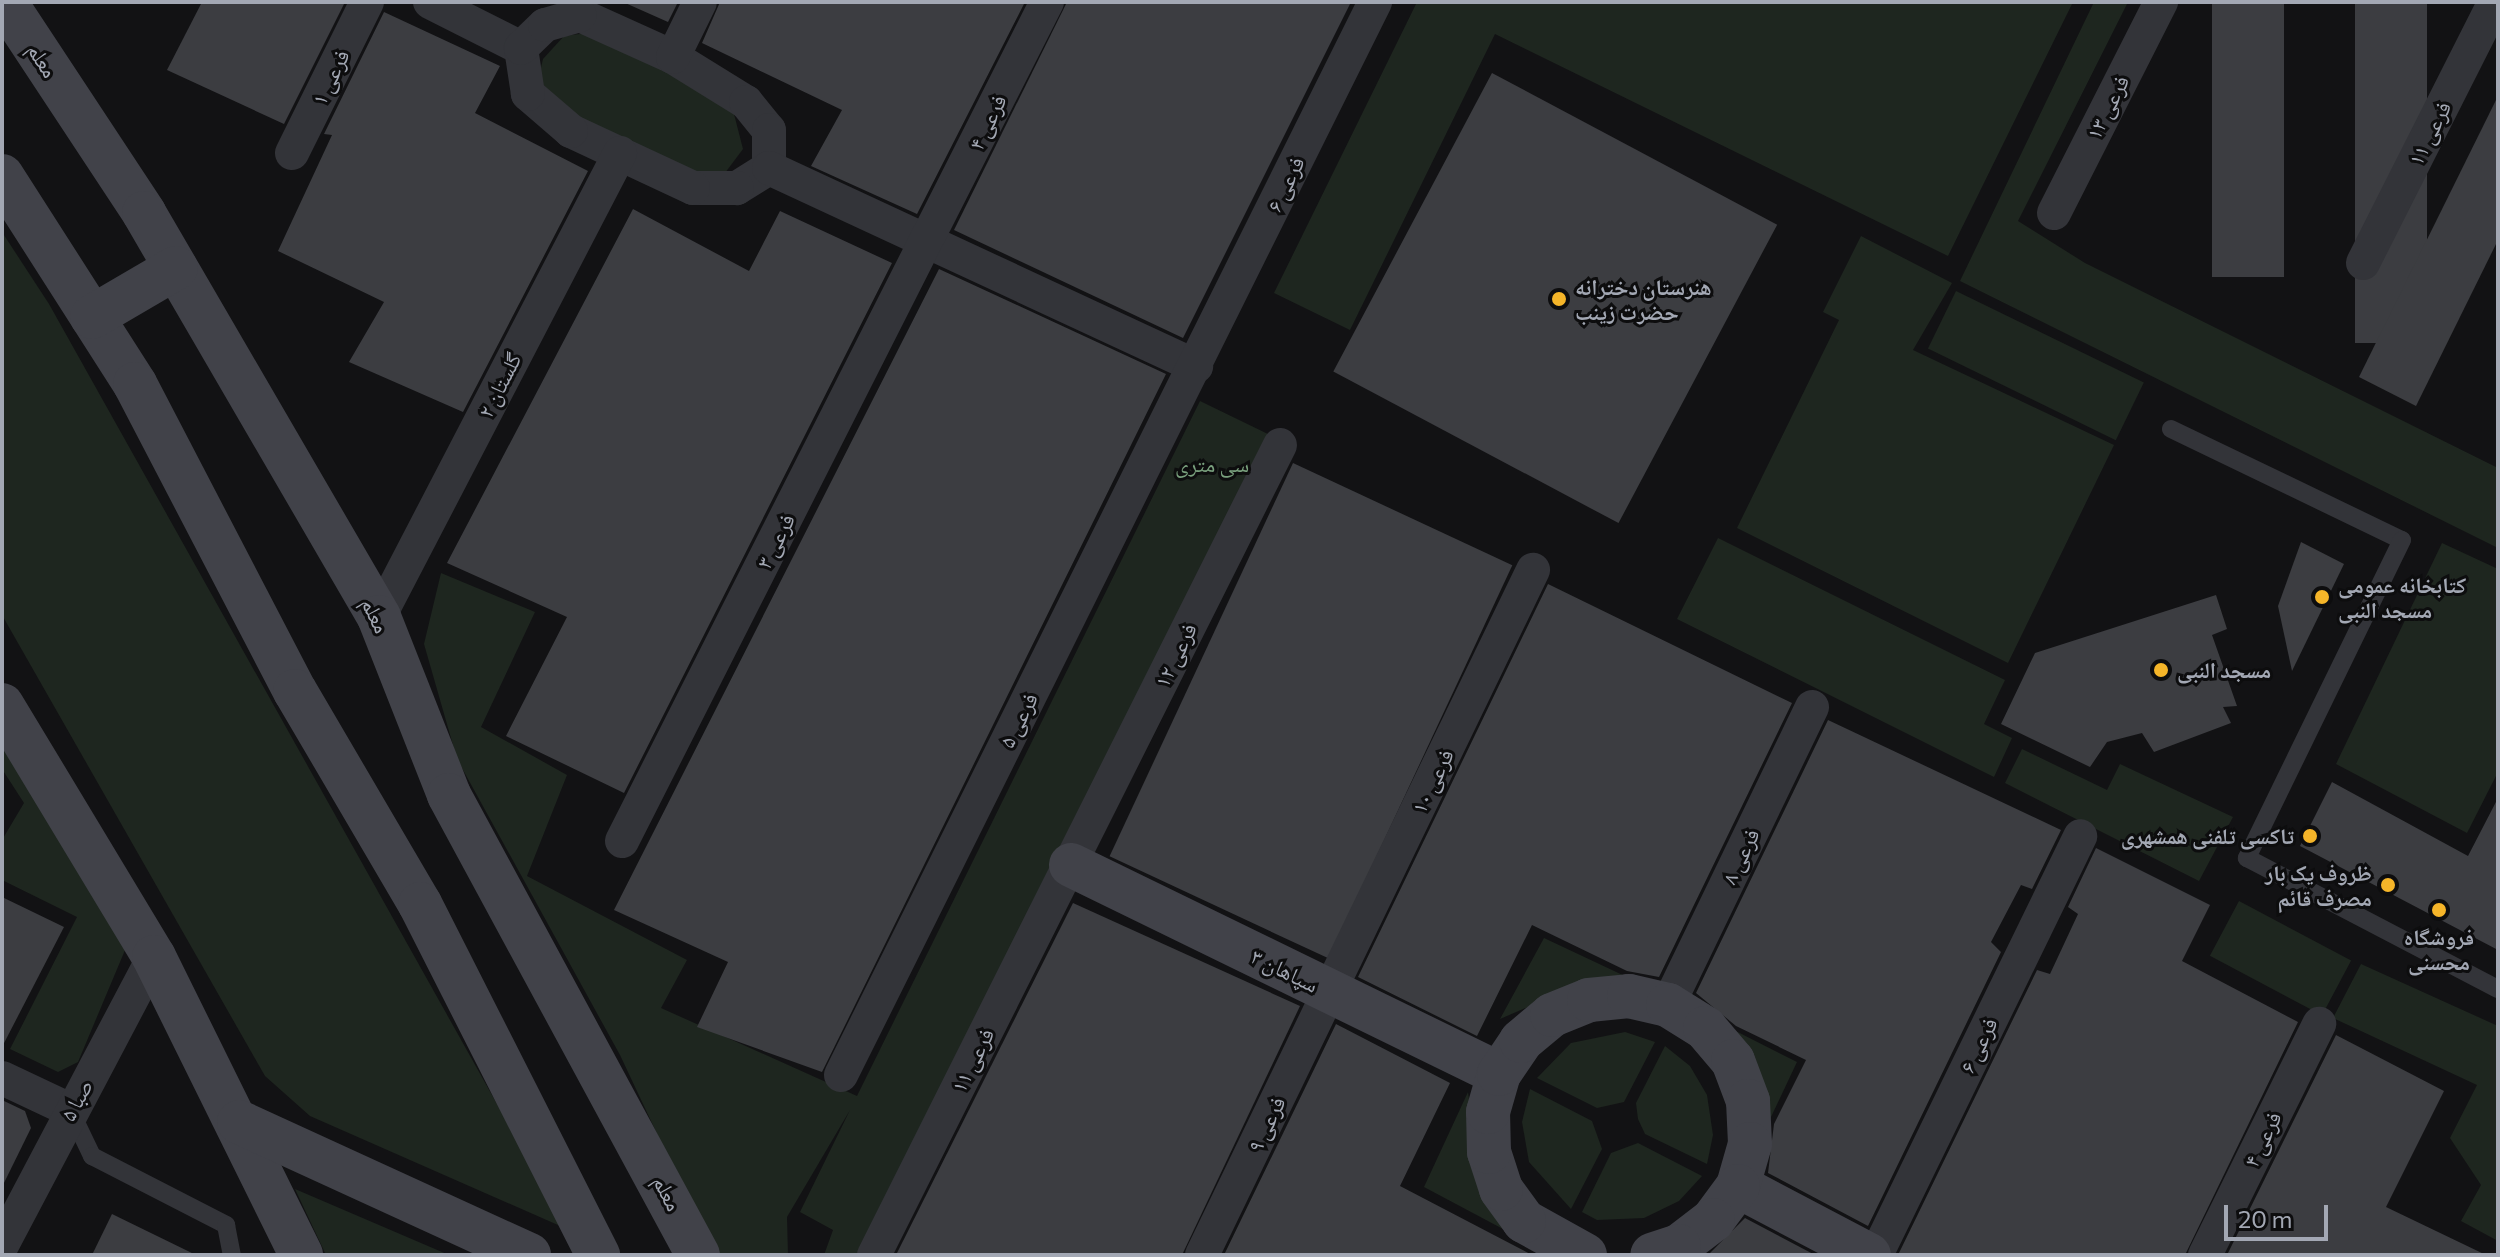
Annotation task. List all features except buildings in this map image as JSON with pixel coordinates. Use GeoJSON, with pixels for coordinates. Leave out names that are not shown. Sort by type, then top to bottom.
{"type":"FeatureCollection","features":[{"type":"Feature","properties":{"kind":"main road","name":"معلم"},"geometry":{"type":"LineString","coordinates":[[5,2],[176,268],[379,617],[449,795],[698,1255]]}},
{"type":"Feature","properties":{"kind":"main road"},"geometry":{"type":"LineString","coordinates":[[2,176],[92,317],[420,904],[598,1255]]}},
{"type":"Feature","properties":{"kind":"main road"},"geometry":{"type":"LineString","coordinates":[[92,317],[176,268]]}},
{"type":"Feature","properties":{"kind":"main road"},"geometry":{"type":"LineString","coordinates":[[2,705],[154,957],[239,1122],[301,1255]]}},
{"type":"Feature","properties":{"kind":"main road","name":"سپاهان ۳"},"geometry":{"type":"LineString","coordinates":[[1071,865],[1499,1074]]}},
{"type":"Feature","properties":{"kind":"main road"},"geometry":{"type":"LineString","coordinates":[[1564,1252],[1524,1221],[1497,1176],[1488,1112],[1499,1074],[1521,1041],[1564,1010],[1629,996],[1668,1005],[1705,1028],[1733,1061],[1743,1087],[1750,1144],[1738,1186],[1713,1220],[1679,1246],[1652,1255]]}},
{"type":"Feature","properties":{"kind":"main road"},"geometry":{"type":"LineString","coordinates":[[239,1122],[529,1255]]}},
{"type":"Feature","properties":{"kind":"main road"},"geometry":{"type":"LineString","coordinates":[[1738,1186],[1869,1255]]}},
{"type":"Feature","properties":{"kind":"street","name":"فرعی ۱"},"geometry":{"type":"LineString","coordinates":[[292,153],[367,2]]}},
{"type":"Feature","properties":{"kind":"street"},"geometry":{"type":"LineString","coordinates":[[430,2],[521,48]]}},
{"type":"Feature","properties":{"kind":"street"},"geometry":{"type":"LineString","coordinates":[[673,57],[700,2]]}},
{"type":"Feature","properties":{"kind":"street","name":"فرعی ۴"},"geometry":{"type":"LineString","coordinates":[[928,242],[1047,2]]}},
{"type":"Feature","properties":{"kind":"street","name":"فرعی ۶"},"geometry":{"type":"LineString","coordinates":[[1196,366],[1375,2]]}},
{"type":"Feature","properties":{"kind":"street","name":"فرعی ۱۳"},"geometry":{"type":"LineString","coordinates":[[2054,213],[2161,2]]}},
{"type":"Feature","properties":{"kind":"street","name":"فرعی ۱۱"},"geometry":{"type":"LineString","coordinates":[[2363,263],[2495,2]]}},
{"type":"Feature","properties":{"kind":"street"},"geometry":{"type":"LineString","coordinates":[[521,48],[545,25],[580,15],[673,57],[746,102],[769,130],[769,168]]}},
{"type":"Feature","properties":{"kind":"street"},"geometry":{"type":"LineString","coordinates":[[521,48],[528,94],[571,131],[693,188],[737,188],[769,168]]}},
{"type":"Feature","properties":{"kind":"street","name":"گلستان ۲"},"geometry":{"type":"LineString","coordinates":[[379,617],[620,153]]}},
{"type":"Feature","properties":{"kind":"street"},"geometry":{"type":"LineString","coordinates":[[769,168],[1196,366]]}},
{"type":"Feature","properties":{"kind":"street","name":"فرعی ۳"},"geometry":{"type":"LineString","coordinates":[[622,841],[928,242]]}},
{"type":"Feature","properties":{"kind":"street","name":"فرعی ۵"},"geometry":{"type":"LineString","coordinates":[[841,1075],[1196,366]]}},
{"type":"Feature","properties":{"kind":"street","name":"فرعی ۱۲"},"geometry":{"type":"LineString","coordinates":[[1071,865],[1280,445]]}},
{"type":"Feature","properties":{"kind":"street","name":"فرعی ۱۰"},"geometry":{"type":"LineString","coordinates":[[1331,992],[1533,570]]}},
{"type":"Feature","properties":{"kind":"street","name":"فرعی ۸"},"geometry":{"type":"LineString","coordinates":[[1668,1005],[1812,707]]}},
{"type":"Feature","properties":{"kind":"street","name":"فرعی ۶"},"geometry":{"type":"LineString","coordinates":[[1876,1255],[2080,836]]}},
{"type":"Feature","properties":{"kind":"street","name":"فرعی ۱۱"},"geometry":{"type":"LineString","coordinates":[[874,1255],[1071,865]]}},
{"type":"Feature","properties":{"kind":"street","name":"صبا ۵"},"geometry":{"type":"LineString","coordinates":[[2,1245],[70,1110],[154,957]]}},
{"type":"Feature","properties":{"kind":"street","name":"فرعی ۹"},"geometry":{"type":"LineString","coordinates":[[1202,1255],[1331,992]]}},
{"type":"Feature","properties":{"kind":"street","name":"فرعی ۴"},"geometry":{"type":"LineString","coordinates":[[2205,1255],[2319,1024]]}},
{"type":"Feature","properties":{"kind":"street"},"geometry":{"type":"LineString","coordinates":[[2,1078],[70,1110]]}},
{"type":"Feature","properties":{"kind":"lane"},"geometry":{"type":"LineString","coordinates":[[2171,429],[2402,540],[2247,858],[2498,989]]}},
{"type":"Feature","properties":{"kind":"lane"},"geometry":{"type":"LineString","coordinates":[[70,1110],[92,1156],[226,1225],[232,1255]]}},
{"type":"Feature","properties":{"kind":"green space"},"geometry":{"type":"Polygon","coordinates":[[[1417,2],[2073,2],[1948,256],[1495,34],[1350,330],[1274,293],[1417,2]]]}},
{"type":"Feature","properties":{"kind":"green space"},"geometry":{"type":"Polygon","coordinates":[[[2094,2],[2128,2],[2018,221],[2085,263],[2498,468],[2498,548],[1960,281],[2094,2]]]}},
{"type":"Feature","properties":{"kind":"green space"},"geometry":{"type":"Polygon","coordinates":[[[587,33],[650,61],[734,114],[743,149],[725,173],[695,178],[572,119],[548,96],[539,76],[543,59],[564,36],[587,33]]]}},
{"type":"Feature","properties":{"kind":"green space"},"geometry":{"type":"Polygon","coordinates":[[[2,232],[49,304],[567,1229],[310,1116],[265,1076],[2,615],[2,232]]]}},
{"type":"Feature","properties":{"kind":"green space"},"geometry":{"type":"Polygon","coordinates":[[[1861,236],[1952,283],[1913,350],[2114,445],[2008,663],[1737,528],[1839,320],[1823,312],[1861,236]]]}},
{"type":"Feature","properties":{"kind":"green space"},"geometry":{"type":"Polygon","coordinates":[[[1956,291],[2144,383],[2116,440],[1928,349],[1956,291]]]}},
{"type":"Feature","properties":{"kind":"green space","name":"سی متری"},"geometry":{"type":"Polygon","coordinates":[[[1200,401],[1270,435],[860,1255],[824,1255],[833,1230],[800,1212],[850,1110],[787,1217],[788,1255],[714,1255],[620,1055],[457,759],[424,644],[441,573],[535,612],[481,727],[567,775],[527,876],[687,960],[661,1008],[857,1096],[1200,401]]]}},
{"type":"Feature","properties":{"kind":"green space"},"geometry":{"type":"Polygon","coordinates":[[[1718,538],[2005,680],[1984,724],[2012,738],[1994,777],[1677,619],[1718,538]]]}},
{"type":"Feature","properties":{"kind":"green space"},"geometry":{"type":"Polygon","coordinates":[[[2442,543],[2498,569],[2498,772],[2467,833],[2336,764],[2442,543]]]}},
{"type":"Feature","properties":{"kind":"green space"},"geometry":{"type":"Polygon","coordinates":[[[2,716],[128,943],[78,1062],[58,1072],[10,1049],[77,917],[2,880],[2,840],[24,803],[2,769],[2,716]]]}},
{"type":"Feature","properties":{"kind":"green space"},"geometry":{"type":"Polygon","coordinates":[[[2022,749],[2107,790],[2120,764],[2233,817],[2199,881],[2005,783],[2022,749]]]}},
{"type":"Feature","properties":{"kind":"green space"},"geometry":{"type":"Polygon","coordinates":[[[2239,901],[2351,961],[2322,1015],[2210,956],[2239,901]]]}},
{"type":"Feature","properties":{"kind":"green space"},"geometry":{"type":"Polygon","coordinates":[[[1544,938],[1629,978],[1570,989],[1500,1019],[1544,938]]]}},
{"type":"Feature","properties":{"kind":"green space"},"geometry":{"type":"Polygon","coordinates":[[[2361,964],[2498,1026],[2498,1241],[2461,1221],[2481,1185],[2450,1138],[2477,1085],[2333,1018],[2361,964]]]}},
{"type":"Feature","properties":{"kind":"green space"},"geometry":{"type":"Polygon","coordinates":[[[1716,1021],[1797,1062],[1763,1134],[1716,1021]]]}},
{"type":"Feature","properties":{"kind":"green space"},"geometry":{"type":"Polygon","coordinates":[[[1625,1032],[1655,1042],[1624,1102],[1597,1108],[1537,1078],[1571,1043],[1625,1032]]]}},
{"type":"Feature","properties":{"kind":"green space"},"geometry":{"type":"Polygon","coordinates":[[[1665,1046],[1690,1066],[1707,1095],[1713,1135],[1707,1164],[1645,1134],[1638,1119],[1636,1103],[1665,1046]]]}},
{"type":"Feature","properties":{"kind":"green space"},"geometry":{"type":"Polygon","coordinates":[[[1530,1089],[1592,1121],[1602,1149],[1571,1209],[1529,1162],[1522,1122],[1530,1089]]]}},
{"type":"Feature","properties":{"kind":"green space"},"geometry":{"type":"Polygon","coordinates":[[[1468,1092],[1475,1144],[1518,1237],[1424,1187],[1468,1092]]]}},
{"type":"Feature","properties":{"kind":"green space"},"geometry":{"type":"Polygon","coordinates":[[[1638,1143],[1702,1176],[1679,1201],[1644,1218],[1597,1220],[1582,1212],[1611,1153],[1638,1143]]]}},
{"type":"Feature","properties":{"kind":"green space"},"geometry":{"type":"Polygon","coordinates":[[[295,1189],[449,1255],[326,1255],[295,1189]]]}},
{"type":"Feature","properties":{"kind":"place","name":"هنرستان دخترانه حضرت زینب"},"geometry":{"type":"Point","coordinates":[1559,299]}},
{"type":"Feature","properties":{"kind":"place","name":"کتابخانه عمومی مسجد النبی"},"geometry":{"type":"Point","coordinates":[2322,597]}},
{"type":"Feature","properties":{"kind":"place","name":"مسجد النبی"},"geometry":{"type":"Point","coordinates":[2161,670]}},
{"type":"Feature","properties":{"kind":"place","name":"تاکسی تلفنی همشهری"},"geometry":{"type":"Point","coordinates":[2310,836]}},
{"type":"Feature","properties":{"kind":"place","name":"ظروف یک بار مصرف قائم"},"geometry":{"type":"Point","coordinates":[2388,885]}},
{"type":"Feature","properties":{"kind":"place","name":"فروشگاه محسنی"},"geometry":{"type":"Point","coordinates":[2439,910]}}]}
